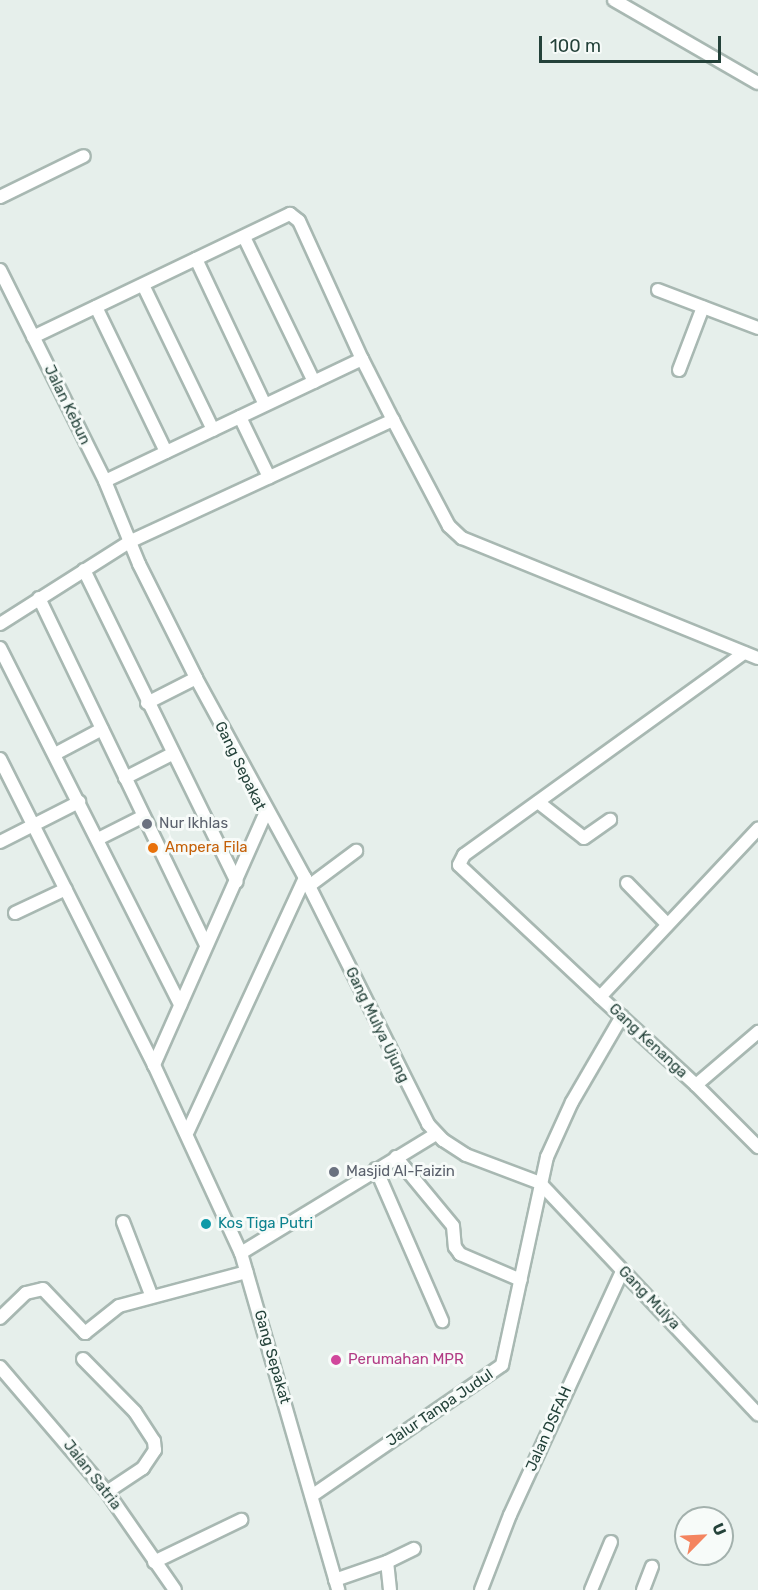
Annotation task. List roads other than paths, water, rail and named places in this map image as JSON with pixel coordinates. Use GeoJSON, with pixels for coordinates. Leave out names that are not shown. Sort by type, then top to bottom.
{"type":"FeatureCollection","features":[{"type":"Feature","properties":{"kind":"street"},"geometry":{"type":"LineString","coordinates":[[614,0],[758,83]]}},
{"type":"Feature","properties":{"kind":"street"},"geometry":{"type":"LineString","coordinates":[[0,196],[84,156]]}},
{"type":"Feature","properties":{"kind":"street"},"geometry":{"type":"LineString","coordinates":[[33,337],[290,214],[296,216],[362,359],[449,526],[462,538],[758,658]]}},
{"type":"Feature","properties":{"kind":"street"},"geometry":{"type":"LineString","coordinates":[[244,237],[314,382]]}},
{"type":"Feature","properties":{"kind":"street"},"geometry":{"type":"LineString","coordinates":[[196,260],[265,405]]}},
{"type":"Feature","properties":{"kind":"street","name":"Jalan Kebun"},"geometry":{"type":"LineString","coordinates":[[0,270],[105,482],[129,542]]}},
{"type":"Feature","properties":{"kind":"street"},"geometry":{"type":"LineString","coordinates":[[143,285],[213,430]]}},
{"type":"Feature","properties":{"kind":"street"},"geometry":{"type":"LineString","coordinates":[[658,290],[758,328]]}},
{"type":"Feature","properties":{"kind":"street"},"geometry":{"type":"LineString","coordinates":[[96,307],[166,452]]}},
{"type":"Feature","properties":{"kind":"street"},"geometry":{"type":"LineString","coordinates":[[679,370],[703,307]]}},
{"type":"Feature","properties":{"kind":"street"},"geometry":{"type":"LineString","coordinates":[[105,482],[362,359]]}},
{"type":"Feature","properties":{"kind":"street"},"geometry":{"type":"LineString","coordinates":[[240,417],[269,477]]}},
{"type":"Feature","properties":{"kind":"street"},"geometry":{"type":"LineString","coordinates":[[0,624],[129,542],[393,420]]}},
{"type":"Feature","properties":{"kind":"street","name":"Gang Sepakat"},"geometry":{"type":"LineString","coordinates":[[129,542],[266,812],[237,882],[206,945],[154,1065],[188,1131],[241,1252],[313,1494],[336,1585]]}},
{"type":"Feature","properties":{"kind":"street"},"geometry":{"type":"LineString","coordinates":[[84,570],[171,754],[237,882]]}},
{"type":"Feature","properties":{"kind":"street"},"geometry":{"type":"LineString","coordinates":[[39,598],[206,945]]}},
{"type":"Feature","properties":{"kind":"street"},"geometry":{"type":"LineString","coordinates":[[0,648],[180,1005]]}},
{"type":"Feature","properties":{"kind":"street"},"geometry":{"type":"LineString","coordinates":[[610,820],[584,838],[538,802],[744,653]]}},
{"type":"Feature","properties":{"kind":"street"},"geometry":{"type":"LineString","coordinates":[[147,704],[196,678]]}},
{"type":"Feature","properties":{"kind":"street"},"geometry":{"type":"LineString","coordinates":[[54,754],[102,729]]}},
{"type":"Feature","properties":{"kind":"street"},"geometry":{"type":"LineString","coordinates":[[125,778],[171,754]]}},
{"type":"Feature","properties":{"kind":"street"},"geometry":{"type":"LineString","coordinates":[[0,759],[4,779],[33,825],[154,1065]]}},
{"type":"Feature","properties":{"kind":"street"},"geometry":{"type":"LineString","coordinates":[[0,842],[79,802]]}},
{"type":"Feature","properties":{"kind":"street","name":"Gang Kenanga"},"geometry":{"type":"LineString","coordinates":[[538,802],[464,855],[459,868],[696,1085],[758,1147]]}},
{"type":"Feature","properties":{"kind":"street","name":"Gang Mulya Ujung"},"geometry":{"type":"LineString","coordinates":[[266,812],[307,882],[419,1109],[436,1134],[466,1155],[540,1183]]}},
{"type":"Feature","properties":{"kind":"street"},"geometry":{"type":"LineString","coordinates":[[98,839],[144,816]]}},
{"type":"Feature","properties":{"kind":"street"},"geometry":{"type":"LineString","coordinates":[[600,997],[758,829]]}},
{"type":"Feature","properties":{"kind":"street"},"geometry":{"type":"LineString","coordinates":[[188,1131],[307,882],[356,851]]}},
{"type":"Feature","properties":{"kind":"street"},"geometry":{"type":"LineString","coordinates":[[627,883],[667,924]]}},
{"type":"Feature","properties":{"kind":"street"},"geometry":{"type":"LineString","coordinates":[[15,913],[66,890]]}},
{"type":"Feature","properties":{"kind":"street","name":"Jalur Tanpa Judul"},"geometry":{"type":"LineString","coordinates":[[313,1494],[497,1370],[507,1354],[540,1183],[560,1126],[622,1016]]}},
{"type":"Feature","properties":{"kind":"street","name":"Gang Kenanga"},"geometry":{"type":"LineString","coordinates":[[696,1085],[758,1032]]}},
{"type":"Feature","properties":{"kind":"street"},"geometry":{"type":"LineString","coordinates":[[241,1252],[376,1168],[436,1134]]}},
{"type":"Feature","properties":{"kind":"street"},"geometry":{"type":"LineString","coordinates":[[396,1157],[453,1226],[455,1247],[460,1254],[521,1280]]}},
{"type":"Feature","properties":{"kind":"street"},"geometry":{"type":"LineString","coordinates":[[376,1168],[442,1321]]}},
{"type":"Feature","properties":{"kind":"street","name":"Gang Mulya"},"geometry":{"type":"LineString","coordinates":[[540,1183],[758,1414]]}},
{"type":"Feature","properties":{"kind":"street"},"geometry":{"type":"LineString","coordinates":[[123,1222],[152,1297]]}},
{"type":"Feature","properties":{"kind":"street","name":"Jalan DSFAH"},"geometry":{"type":"LineString","coordinates":[[481,1590],[510,1515],[622,1271]]}},
{"type":"Feature","properties":{"kind":"street"},"geometry":{"type":"LineString","coordinates":[[0,1318],[26,1293],[43,1289],[85,1332],[120,1306],[247,1272]]}},
{"type":"Feature","properties":{"kind":"street"},"geometry":{"type":"LineString","coordinates":[[83,1359],[135,1412],[154,1441],[155,1450],[142,1468],[107,1492]]}},
{"type":"Feature","properties":{"kind":"street","name":"Jalan Satria"},"geometry":{"type":"LineString","coordinates":[[0,1367],[107,1492],[175,1590]]}},
{"type":"Feature","properties":{"kind":"street"},"geometry":{"type":"LineString","coordinates":[[154,1562],[241,1520]]}},
{"type":"Feature","properties":{"kind":"street"},"geometry":{"type":"LineString","coordinates":[[591,1590],[611,1542]]}},
{"type":"Feature","properties":{"kind":"street"},"geometry":{"type":"LineString","coordinates":[[336,1585],[414,1549]]}},
{"type":"Feature","properties":{"kind":"street"},"geometry":{"type":"LineString","coordinates":[[387,1562],[390,1590]]}},
{"type":"Feature","properties":{"kind":"street"},"geometry":{"type":"LineString","coordinates":[[643,1590],[652,1567]]}},
{"type":"Feature","properties":{"kind":"place","name":"Nur Ikhlas"},"geometry":{"type":"Point","coordinates":[147,824]}},
{"type":"Feature","properties":{"kind":"place","name":"Ampera Fila"},"geometry":{"type":"Point","coordinates":[153,848]}},
{"type":"Feature","properties":{"kind":"place","name":"Masjid Al-Faizin"},"geometry":{"type":"Point","coordinates":[334,1172]}},
{"type":"Feature","properties":{"kind":"place","name":"Kos Tiga Putri"},"geometry":{"type":"Point","coordinates":[206,1224]}},
{"type":"Feature","properties":{"kind":"place","name":"Perumahan MPR"},"geometry":{"type":"Point","coordinates":[336,1360]}}]}
